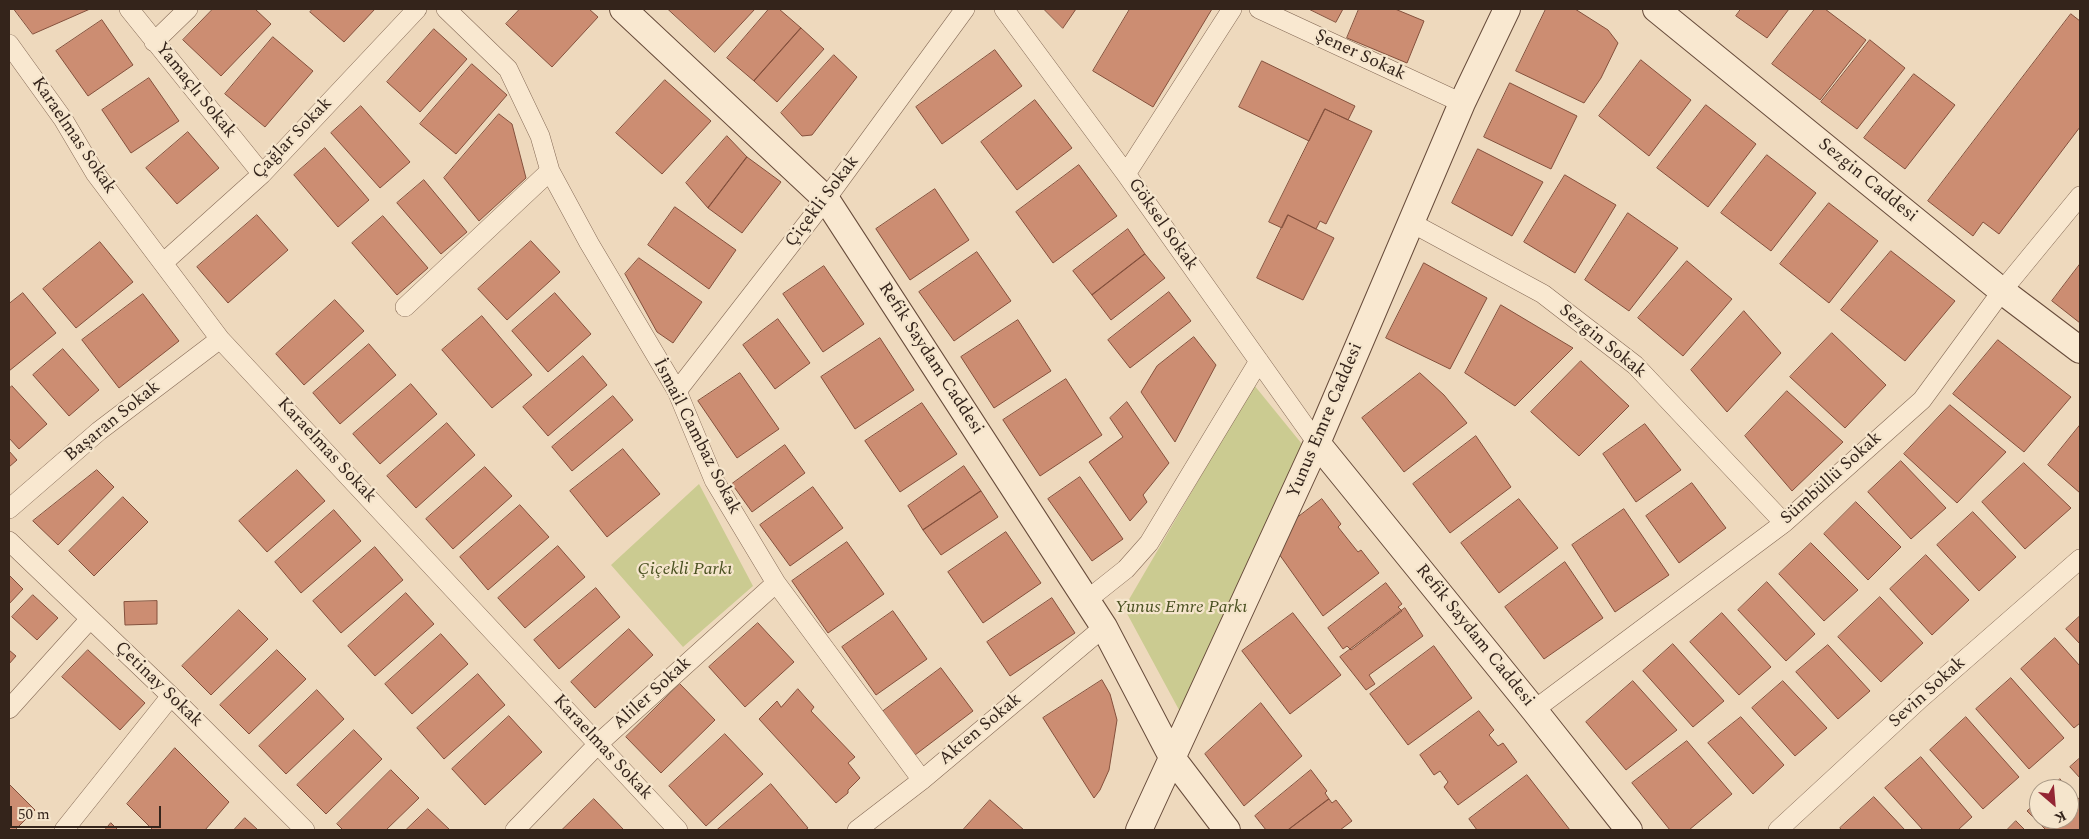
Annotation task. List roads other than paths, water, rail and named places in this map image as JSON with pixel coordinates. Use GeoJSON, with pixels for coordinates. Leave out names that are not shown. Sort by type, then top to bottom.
{"type":"FeatureCollection","features":[{"type":"Feature","properties":{"kind":"street","name":"Yamaçlı Sokak"},"geometry":{"type":"LineString","coordinates":[[129,9],[262,174]]}},
{"type":"Feature","properties":{"kind":"street"},"geometry":{"type":"LineString","coordinates":[[154,42],[188,9]]}},
{"type":"Feature","properties":{"kind":"street","name":"Çağlar Sokak"},"geometry":{"type":"LineString","coordinates":[[163,263],[262,174],[417,9]]}},
{"type":"Feature","properties":{"kind":"street","name":"İsmail Cambaz Sokak"},"geometry":{"type":"LineString","coordinates":[[446,9],[508,68],[540,136],[550,171],[589,243],[677,391],[714,480],[776,583],[922,780]]}},
{"type":"Feature","properties":{"kind":"street","name":"Refik Saydam Caddesi"},"geometry":{"type":"LineString","coordinates":[[623,9],[826,199],[1104,626],[1173,759],[1227,830]]}},
{"type":"Feature","properties":{"kind":"street","name":"Çiçekli Sokak"},"geometry":{"type":"LineString","coordinates":[[677,391],[826,199],[965,9]]}},
{"type":"Feature","properties":{"kind":"street","name":"Göksel Sokak"},"geometry":{"type":"LineString","coordinates":[[1004,9],[1126,174],[1317,443]]}},
{"type":"Feature","properties":{"kind":"street"},"geometry":{"type":"LineString","coordinates":[[1126,174],[1232,9]]}},
{"type":"Feature","properties":{"kind":"street","name":"Şener Sokak"},"geometry":{"type":"LineString","coordinates":[[1259,9],[1462,103]]}},
{"type":"Feature","properties":{"kind":"street","name":"Yunus Emre Caddesi"},"geometry":{"type":"LineString","coordinates":[[1140,830],[1317,443],[1462,103],[1507,9]]}},
{"type":"Feature","properties":{"kind":"street","name":"Sezgin Caddesi"},"geometry":{"type":"LineString","coordinates":[[1656,9],[2002,292],[2080,350]]}},
{"type":"Feature","properties":{"kind":"street","name":"Karaelmas Sokak"},"geometry":{"type":"LineString","coordinates":[[9,44],[63,118],[95,173],[220,339],[599,743],[678,830]]}},
{"type":"Feature","properties":{"kind":"street"},"geometry":{"type":"LineString","coordinates":[[405,307],[550,171]]}},
{"type":"Feature","properties":{"kind":"street","name":"Sümbüllü Sokak"},"geometry":{"type":"LineString","coordinates":[[1534,710],[1784,523],[1922,400],[2002,292],[2080,196]]}},
{"type":"Feature","properties":{"kind":"street","name":"Sezgin Sokak"},"geometry":{"type":"LineString","coordinates":[[1410,222],[1543,294],[1635,365],[1784,523]]}},
{"type":"Feature","properties":{"kind":"street","name":"Başaran Sokak"},"geometry":{"type":"LineString","coordinates":[[9,509],[99,431],[220,339]]}},
{"type":"Feature","properties":{"kind":"street"},"geometry":{"type":"LineString","coordinates":[[1087,600],[1126,569],[1149,543],[1259,361]]}},
{"type":"Feature","properties":{"kind":"street","name":"Refik Saydam Caddesi"},"geometry":{"type":"LineString","coordinates":[[1317,443],[1629,830]]}},
{"type":"Feature","properties":{"kind":"street","name":"Çetinay Sokak"},"geometry":{"type":"LineString","coordinates":[[9,541],[171,696],[305,830]]}},
{"type":"Feature","properties":{"kind":"street","name":"Sevin Sokak"},"geometry":{"type":"LineString","coordinates":[[1778,830],[1921,698],[2080,559]]}},
{"type":"Feature","properties":{"kind":"street","name":"Aliler Sokak"},"geometry":{"type":"LineString","coordinates":[[515,830],[599,743],[776,583]]}},
{"type":"Feature","properties":{"kind":"street"},"geometry":{"type":"LineString","coordinates":[[9,709],[90,619]]}},
{"type":"Feature","properties":{"kind":"street","name":"Akten Sokak"},"geometry":{"type":"LineString","coordinates":[[857,830],[922,780],[1104,626]]}},
{"type":"Feature","properties":{"kind":"street"},"geometry":{"type":"LineString","coordinates":[[64,830],[171,696]]}},
{"type":"Feature","properties":{"kind":"park label","name":"Çiçekli Parkı"},"geometry":{"type":"Point","coordinates":[685,570]}},
{"type":"Feature","properties":{"kind":"park label","name":"Yunus Emre Parkı"},"geometry":{"type":"Point","coordinates":[1181,608]}}]}
